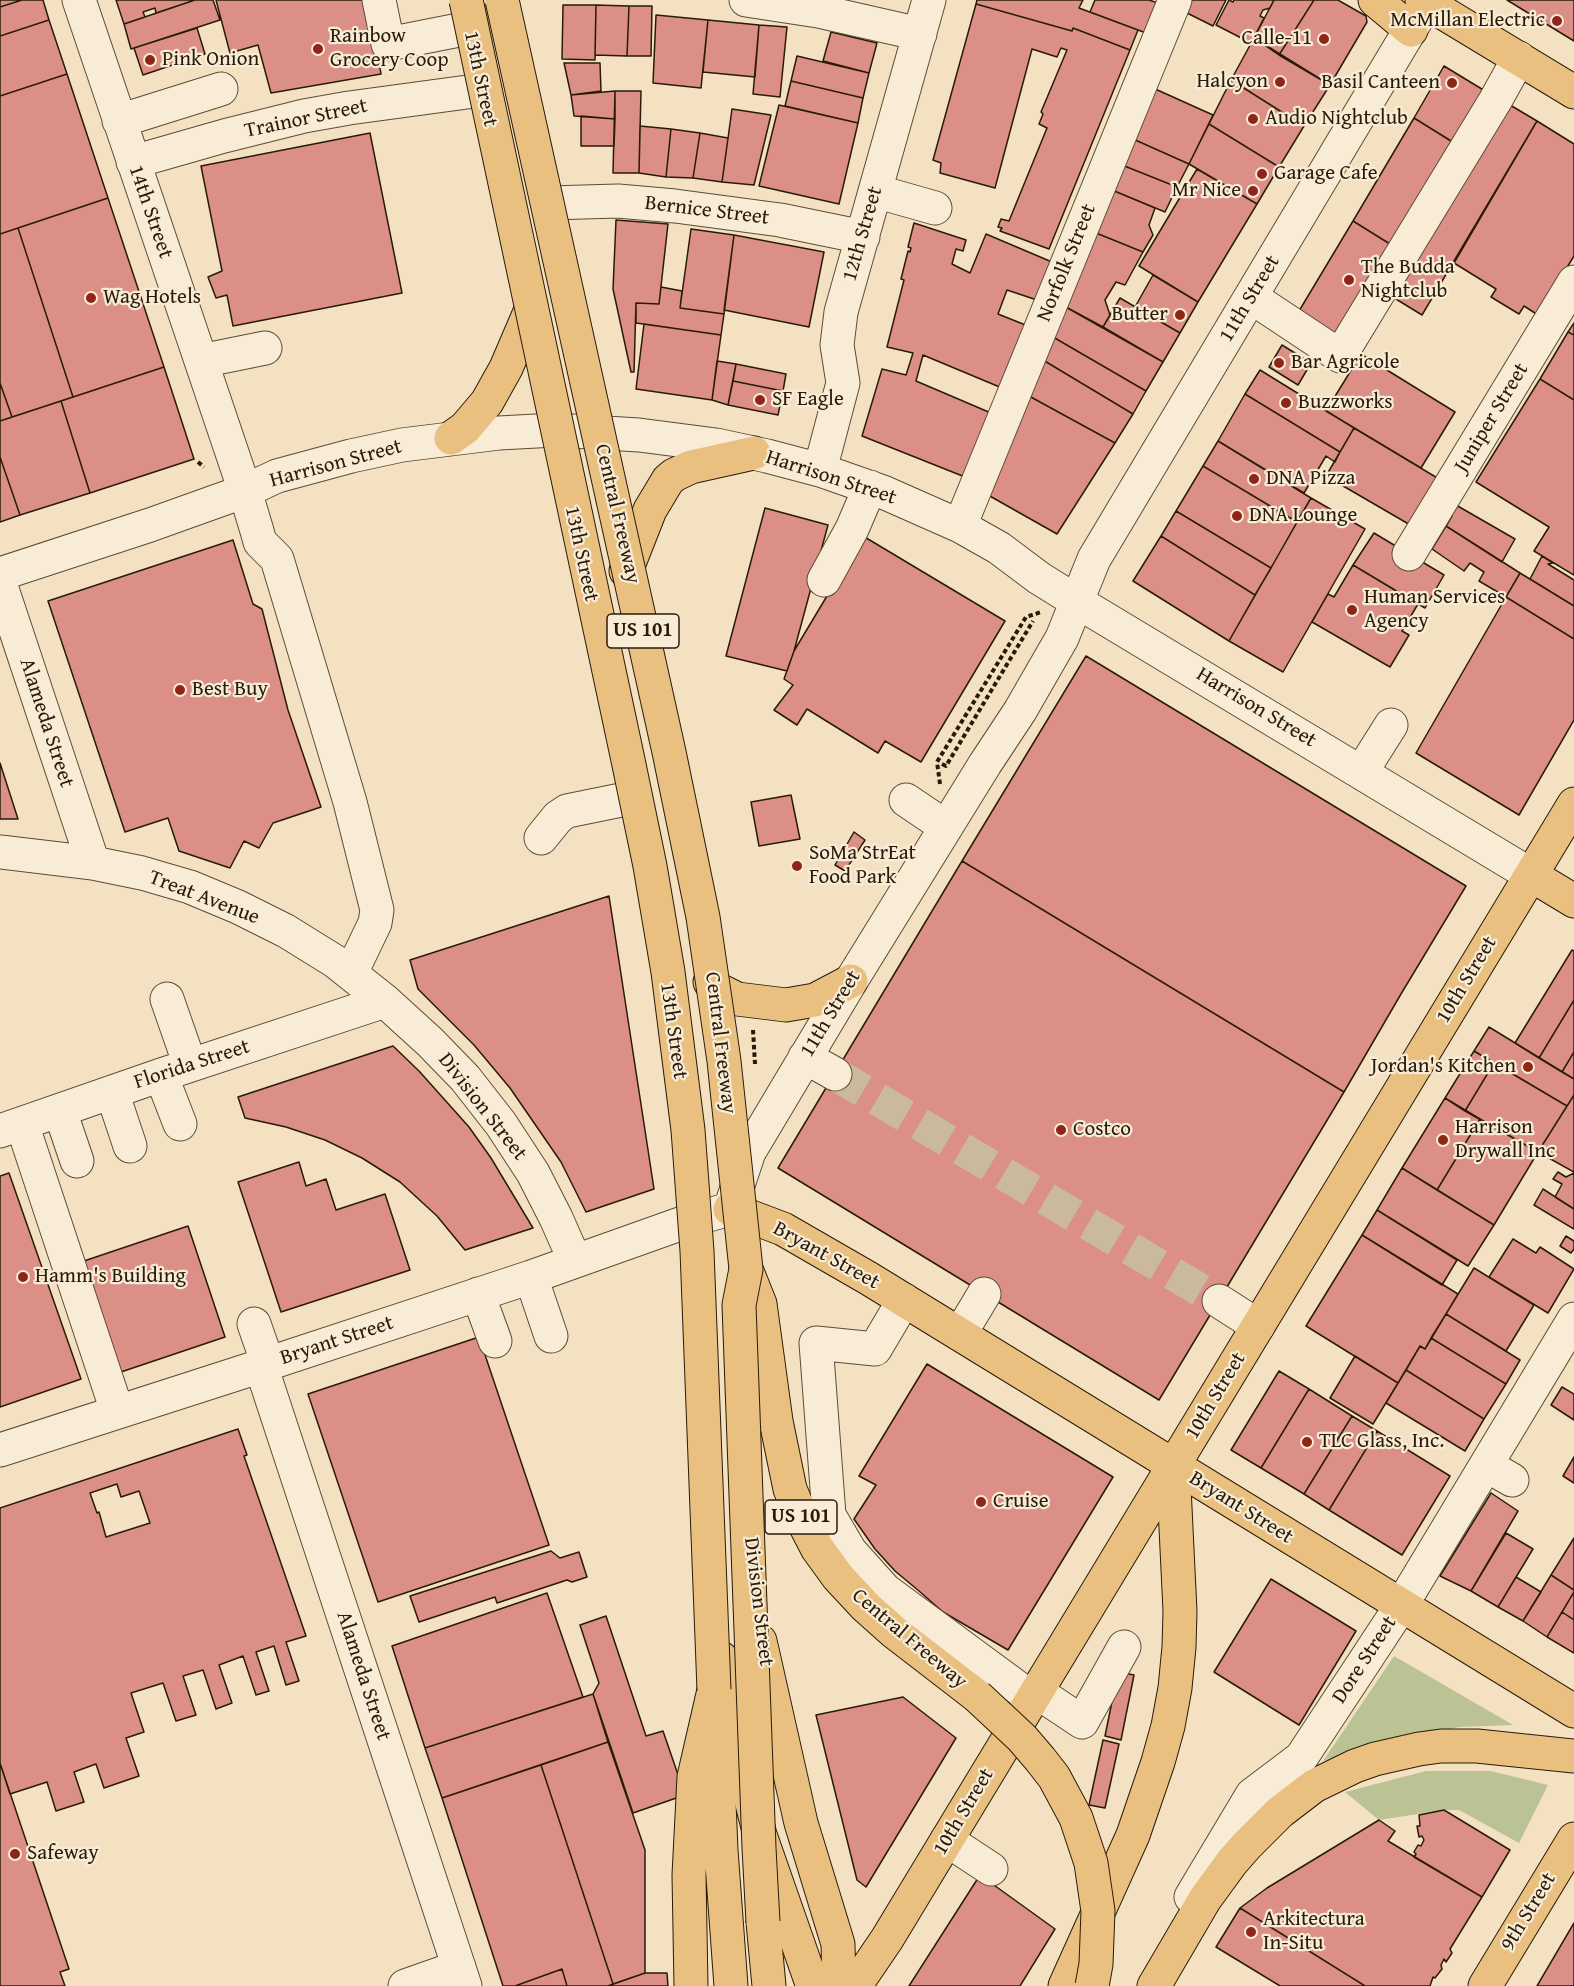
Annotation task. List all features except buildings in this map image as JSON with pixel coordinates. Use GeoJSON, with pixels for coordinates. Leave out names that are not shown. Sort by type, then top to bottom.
{"type":"FeatureCollection","features":[{"type":"Feature","properties":{"kind":"main road","name":"13th Street"},"geometry":{"type":"LineString","coordinates":[[504,0],[688,854],[710,982],[724,1103],[730,1209]]}},
{"type":"Feature","properties":{"kind":"main road","name":"Central Freeway"},"geometry":{"type":"LineString","coordinates":[[504,0],[703,917],[724,1061],[746,1269],[760,1304],[776,1421],[788,1478],[802,1519],[817,1548],[838,1577],[866,1607],[903,1639],[977,1696],[1022,1738],[1054,1778],[1076,1818],[1091,1863],[1098,1911],[1097,1955],[1092,1986]]}},
{"type":"Feature","properties":{"kind":"main road"},"geometry":{"type":"LineString","coordinates":[[1375,0],[1411,30]]}},
{"type":"Feature","properties":{"kind":"main road"},"geometry":{"type":"LineString","coordinates":[[1426,1],[1574,92]]}},
{"type":"Feature","properties":{"kind":"main road","name":"13th Street"},"geometry":{"type":"LineString","coordinates":[[466,9],[646,866],[672,1023],[686,1128],[694,1219]]}},
{"type":"Feature","properties":{"kind":"main road","name":"Central Freeway"},"geometry":{"type":"LineString","coordinates":[[466,9],[631,771],[670,983],[688,1130],[697,1251],[714,1690]]}},
{"type":"Feature","properties":{"kind":"main road"},"geometry":{"type":"LineString","coordinates":[[451,438],[465,428],[487,402],[506,368],[531,312]]}},
{"type":"Feature","properties":{"kind":"main road"},"geometry":{"type":"LineString","coordinates":[[626,571],[650,510],[668,480],[691,467],[754,453]]}},
{"type":"Feature","properties":{"kind":"main road","name":"10th Street"},"geometry":{"type":"LineString","coordinates":[[855,1986],[887,1939],[1574,804]]}},
{"type":"Feature","properties":{"kind":"main road","name":"Harrison Street"},"geometry":{"type":"LineString","coordinates":[[1531,875],[1574,901]]}},
{"type":"Feature","properties":{"kind":"main road"},"geometry":{"type":"LineString","coordinates":[[710,982],[717,989],[737,999],[786,1005],[815,1000],[851,981]]}},
{"type":"Feature","properties":{"kind":"main road","name":"Division Street"},"geometry":{"type":"LineString","coordinates":[[730,1209],[743,1474],[758,1633],[801,1823],[838,1944],[839,1986]]}},
{"type":"Feature","properties":{"kind":"main road","name":"Bryant Street"},"geometry":{"type":"LineString","coordinates":[[730,1209],[783,1229],[904,1300],[1574,1711]]}},
{"type":"Feature","properties":{"kind":"main road","name":"Division Street"},"geometry":{"type":"LineString","coordinates":[[694,1219],[705,1470],[716,1633],[736,1741],[760,1835],[811,1981],[816,1986]]}},
{"type":"Feature","properties":{"kind":"main road"},"geometry":{"type":"LineString","coordinates":[[746,1269],[739,1305],[759,1848],[769,1986]]}},
{"type":"Feature","properties":{"kind":"main road"},"geometry":{"type":"LineString","coordinates":[[1065,1986],[1136,1826],[1158,1762],[1175,1688],[1180,1611],[1173,1466]]}},
{"type":"Feature","properties":{"kind":"main road"},"geometry":{"type":"LineString","coordinates":[[714,1690],[723,1882],[731,1986]]}},
{"type":"Feature","properties":{"kind":"main road","name":"US 101"},"geometry":{"type":"LineString","coordinates":[[691,1986],[689,1875],[694,1777],[714,1690]]}},
{"type":"Feature","properties":{"kind":"main road"},"geometry":{"type":"LineString","coordinates":[[1154,1986],[1205,1899],[1232,1862],[1263,1827],[1314,1786],[1375,1759],[1419,1749],[1464,1745],[1574,1756]]}},
{"type":"Feature","properties":{"kind":"main road","name":"9th Street"},"geometry":{"type":"LineString","coordinates":[[1485,1986],[1574,1839]]}},
{"type":"Feature","properties":{"kind":"street","name":"14th Street"},"geometry":{"type":"LineString","coordinates":[[79,0],[245,491],[260,542],[277,560],[350,802],[377,910],[375,923],[351,973]]}},
{"type":"Feature","properties":{"kind":"street"},"geometry":{"type":"LineString","coordinates":[[379,0],[388,44],[466,9]]}},
{"type":"Feature","properties":{"kind":"street"},"geometry":{"type":"LineString","coordinates":[[746,0],[818,11],[920,34]]}},
{"type":"Feature","properties":{"kind":"street","name":"12th Street"},"geometry":{"type":"LineString","coordinates":[[820,470],[843,383],[837,345],[841,312],[929,0]]}},
{"type":"Feature","properties":{"kind":"street","name":"Norfolk Street"},"geometry":{"type":"LineString","coordinates":[[960,526],[1175,0]]}},
{"type":"Feature","properties":{"kind":"street","name":"11th Street"},"geometry":{"type":"LineString","coordinates":[[730,1209],[749,1152],[946,826],[1020,711],[1062,639],[1094,559],[1411,30],[1426,1]]}},
{"type":"Feature","properties":{"kind":"street"},"geometry":{"type":"LineString","coordinates":[[1251,297],[1340,356],[1501,92],[1519,58]]}},
{"type":"Feature","properties":{"kind":"street"},"geometry":{"type":"LineString","coordinates":[[119,121],[221,88]]}},
{"type":"Feature","properties":{"kind":"street","name":"Trainor Street"},"geometry":{"type":"LineString","coordinates":[[133,162],[304,116],[482,90]]}},
{"type":"Feature","properties":{"kind":"street"},"geometry":{"type":"LineString","coordinates":[[875,191],[935,208]]}},
{"type":"Feature","properties":{"kind":"street","name":"Bernice Street"},"geometry":{"type":"LineString","coordinates":[[549,203],[618,201],[675,206],[780,220],[863,237]]}},
{"type":"Feature","properties":{"kind":"street","name":"Juniper Street"},"geometry":{"type":"LineString","coordinates":[[1410,554],[1574,282]]}},
{"type":"Feature","properties":{"kind":"street"},"geometry":{"type":"LineString","coordinates":[[201,361],[266,348]]}},
{"type":"Feature","properties":{"kind":"street","name":"Harrison Street"},"geometry":{"type":"LineString","coordinates":[[0,574],[150,525],[245,491],[277,476],[402,445],[499,433],[555,430],[597,431],[680,440],[754,453],[820,470],[870,487],[960,526],[999,548],[1039,578],[1076,601],[1362,771],[1531,875]]}},
{"type":"Feature","properties":{"kind":"street"},"geometry":{"type":"LineString","coordinates":[[824,580],[852,529],[870,487]]}},
{"type":"Feature","properties":{"kind":"street","name":"Alameda Street"},"geometry":{"type":"LineString","coordinates":[[0,583],[93,863]]}},
{"type":"Feature","properties":{"kind":"street"},"geometry":{"type":"LineString","coordinates":[[1362,771],[1391,725]]}},
{"type":"Feature","properties":{"kind":"street"},"geometry":{"type":"LineString","coordinates":[[541,838],[551,824],[567,811],[631,798]]}},
{"type":"Feature","properties":{"kind":"street"},"geometry":{"type":"LineString","coordinates":[[906,800],[946,826]]}},
{"type":"Feature","properties":{"kind":"street","name":"Treat Avenue"},"geometry":{"type":"LineString","coordinates":[[0,852],[93,863],[142,873],[190,887],[238,907],[286,931],[351,973],[385,1001]]}},
{"type":"Feature","properties":{"kind":"street"},"geometry":{"type":"LineString","coordinates":[[166,999],[176,1070],[180,1124]]}},
{"type":"Feature","properties":{"kind":"street","name":"Florida Street"},"geometry":{"type":"LineString","coordinates":[[11,1128],[176,1070],[385,1001]]}},
{"type":"Feature","properties":{"kind":"street","name":"Division Street"},"geometry":{"type":"LineString","coordinates":[[385,1001],[458,1071],[501,1124],[538,1182],[575,1261]]}},
{"type":"Feature","properties":{"kind":"street"},"geometry":{"type":"LineString","coordinates":[[805,1057],[834,1074]]}},
{"type":"Feature","properties":{"kind":"street"},"geometry":{"type":"LineString","coordinates":[[112,1092],[130,1146]]}},
{"type":"Feature","properties":{"kind":"street"},"geometry":{"type":"LineString","coordinates":[[60,1111],[77,1161]]}},
{"type":"Feature","properties":{"kind":"street"},"geometry":{"type":"LineString","coordinates":[[11,1128],[117,1411]]}},
{"type":"Feature","properties":{"kind":"street","name":"Bryant Street"},"geometry":{"type":"LineString","coordinates":[[0,1450],[531,1277],[694,1219],[730,1209]]}},
{"type":"Feature","properties":{"kind":"street"},"geometry":{"type":"LineString","coordinates":[[531,1277],[551,1336]]}},
{"type":"Feature","properties":{"kind":"street"},"geometry":{"type":"LineString","coordinates":[[478,1294],[495,1341]]}},
{"type":"Feature","properties":{"kind":"street"},"geometry":{"type":"LineString","coordinates":[[960,1334],[984,1294]]}},
{"type":"Feature","properties":{"kind":"street"},"geometry":{"type":"LineString","coordinates":[[904,1300],[875,1349],[816,1343],[829,1515],[850,1551],[885,1590],[1035,1695],[1082,1722],[1124,1647]]}},
{"type":"Feature","properties":{"kind":"street"},"geometry":{"type":"LineString","coordinates":[[1219,1301],[1258,1326]]}},
{"type":"Feature","properties":{"kind":"street","name":"Dore Street"},"geometry":{"type":"LineString","coordinates":[[1139,1986],[1252,1796],[1300,1758],[1401,1606],[1499,1472],[1574,1319]]}},
{"type":"Feature","properties":{"kind":"street","name":"Alameda Street"},"geometry":{"type":"LineString","coordinates":[[255,1324],[264,1365],[462,1977]]}},
{"type":"Feature","properties":{"kind":"street"},"geometry":{"type":"LineString","coordinates":[[947,1840],[991,1869]]}},
{"type":"Feature","properties":{"kind":"street"},"geometry":{"type":"LineString","coordinates":[[405,1986],[462,1977]]}},
{"type":"Feature","properties":{"kind":"path"},"geometry":{"type":"LineString","coordinates":[[198,462],[204,467]]}},
{"type":"Feature","properties":{"kind":"path"},"geometry":{"type":"LineString","coordinates":[[946,826],[937,762],[1026,617],[1076,601]]}},
{"type":"Feature","properties":{"kind":"path"},"geometry":{"type":"LineString","coordinates":[[942,764],[946,766],[1033,621]]}},
{"type":"Feature","properties":{"kind":"path"},"geometry":{"type":"LineString","coordinates":[[753,1020],[755,1069]]}},
{"type":"Feature","properties":{"kind":"green space"},"geometry":{"type":"Polygon","coordinates":[[[1394,1656],[1513,1725],[1459,1727],[1323,1761],[1394,1656]]]}},
{"type":"Feature","properties":{"kind":"green space"},"geometry":{"type":"Polygon","coordinates":[[[1426,1771],[1491,1771],[1548,1785],[1519,1843],[1459,1810],[1444,1810],[1379,1820],[1345,1792],[1426,1771]]]}},
{"type":"Feature","properties":{"kind":"tunnel"},"geometry":{"type":"LineString","coordinates":[[835,1074],[1219,1301]]}},
{"type":"Feature","properties":{"kind":"place","name":"McMillan Electric"},"geometry":{"type":"Point","coordinates":[1557,21]}},
{"type":"Feature","properties":{"kind":"place","name":"Calle-11"},"geometry":{"type":"Point","coordinates":[1324,39]}},
{"type":"Feature","properties":{"kind":"place","name":"Rainbow Grocery Coop"},"geometry":{"type":"Point","coordinates":[318,49]}},
{"type":"Feature","properties":{"kind":"place","name":"Pink Onion"},"geometry":{"type":"Point","coordinates":[150,60]}},
{"type":"Feature","properties":{"kind":"place","name":"Halcyon"},"geometry":{"type":"Point","coordinates":[1280,82]}},
{"type":"Feature","properties":{"kind":"place","name":"Basil Canteen"},"geometry":{"type":"Point","coordinates":[1452,83]}},
{"type":"Feature","properties":{"kind":"place","name":"Audio Nightclub"},"geometry":{"type":"Point","coordinates":[1253,119]}},
{"type":"Feature","properties":{"kind":"place","name":"Garage Cafe"},"geometry":{"type":"Point","coordinates":[1262,174]}},
{"type":"Feature","properties":{"kind":"place","name":"Mr Nice"},"geometry":{"type":"Point","coordinates":[1253,191]}},
{"type":"Feature","properties":{"kind":"place","name":"The Budda Nightclub"},"geometry":{"type":"Point","coordinates":[1349,280]}},
{"type":"Feature","properties":{"kind":"place","name":"Wag Hotels"},"geometry":{"type":"Point","coordinates":[91,298]}},
{"type":"Feature","properties":{"kind":"place","name":"Butter"},"geometry":{"type":"Point","coordinates":[1180,315]}},
{"type":"Feature","properties":{"kind":"place","name":"Bar Agricole"},"geometry":{"type":"Point","coordinates":[1279,363]}},
{"type":"Feature","properties":{"kind":"place","name":"SF Eagle"},"geometry":{"type":"Point","coordinates":[760,400]}},
{"type":"Feature","properties":{"kind":"place","name":"Buzzworks"},"geometry":{"type":"Point","coordinates":[1286,403]}},
{"type":"Feature","properties":{"kind":"place","name":"DNA Pizza"},"geometry":{"type":"Point","coordinates":[1254,479]}},
{"type":"Feature","properties":{"kind":"place","name":"DNA Lounge"},"geometry":{"type":"Point","coordinates":[1237,516]}},
{"type":"Feature","properties":{"kind":"place","name":"Human Services Agency"},"geometry":{"type":"Point","coordinates":[1352,610]}},
{"type":"Feature","properties":{"kind":"place","name":"Best Buy"},"geometry":{"type":"Point","coordinates":[180,690]}},
{"type":"Feature","properties":{"kind":"place","name":"SoMa StrEat Food Park"},"geometry":{"type":"Point","coordinates":[797,866]}},
{"type":"Feature","properties":{"kind":"place","name":"Jordan's Kitchen"},"geometry":{"type":"Point","coordinates":[1528,1067]}},
{"type":"Feature","properties":{"kind":"place","name":"Costco"},"geometry":{"type":"Point","coordinates":[1061,1130]}},
{"type":"Feature","properties":{"kind":"place","name":"Harrison Drywall Inc"},"geometry":{"type":"Point","coordinates":[1443,1140]}},
{"type":"Feature","properties":{"kind":"place","name":"Hamm's Building"},"geometry":{"type":"Point","coordinates":[23,1277]}},
{"type":"Feature","properties":{"kind":"place","name":"TLC Glass, Inc."},"geometry":{"type":"Point","coordinates":[1307,1442]}},
{"type":"Feature","properties":{"kind":"place","name":"Cruise"},"geometry":{"type":"Point","coordinates":[981,1502]}},
{"type":"Feature","properties":{"kind":"place","name":"Safeway"},"geometry":{"type":"Point","coordinates":[15,1854]}},
{"type":"Feature","properties":{"kind":"place","name":"Arkitectura In-Situ"},"geometry":{"type":"Point","coordinates":[1251,1932]}}]}
